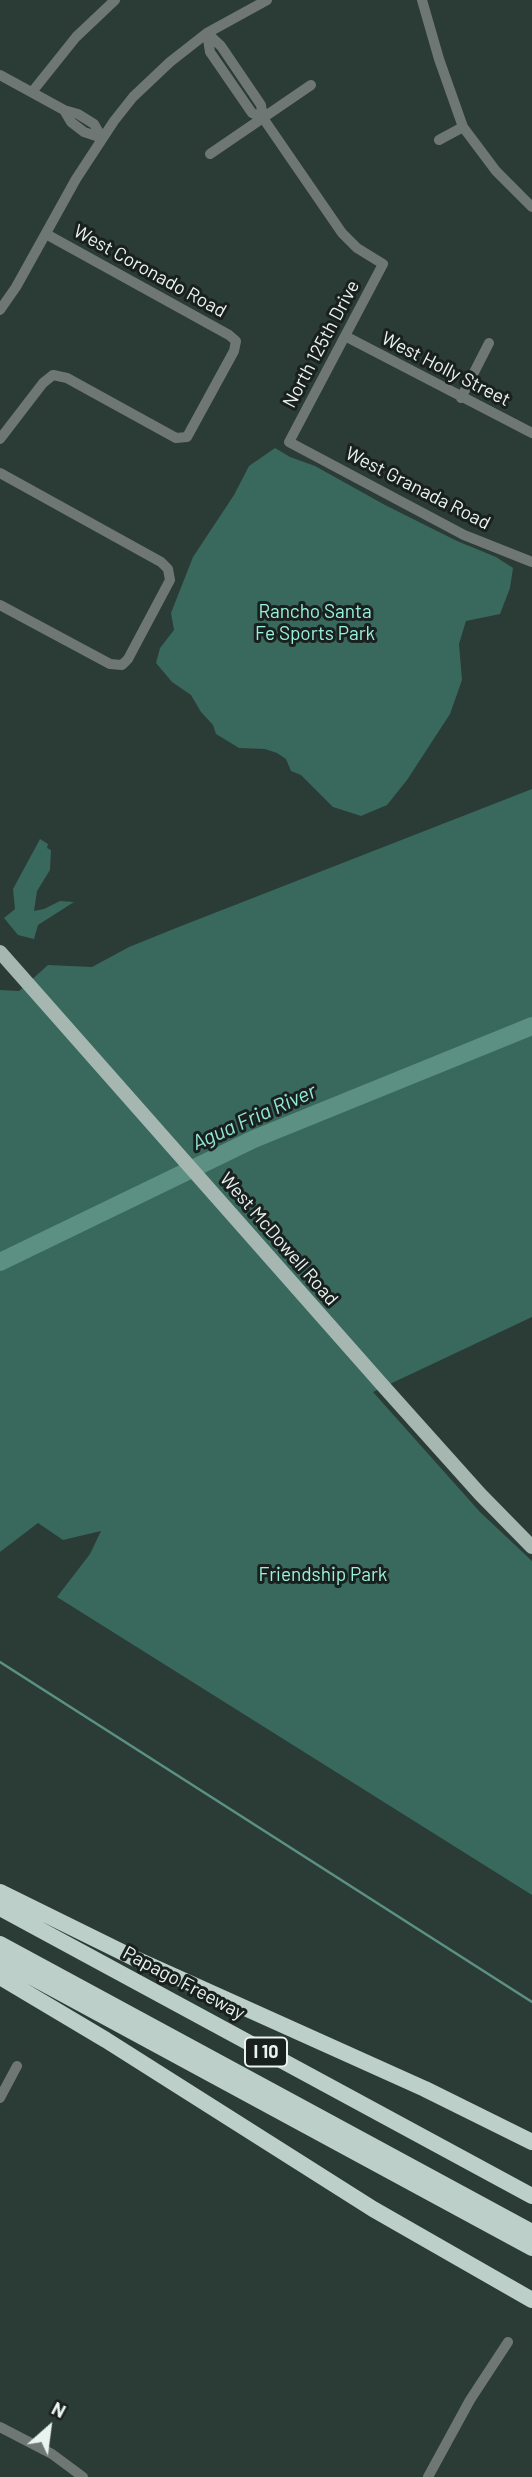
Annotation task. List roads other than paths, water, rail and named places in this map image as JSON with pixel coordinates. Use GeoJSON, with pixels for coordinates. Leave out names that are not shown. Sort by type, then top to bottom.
{"type":"FeatureCollection","features":[{"type":"Feature","properties":{"kind":"highway"},"geometry":{"type":"LineString","coordinates":[[0,1892],[136,1959],[425,2089],[532,2142]]}},
{"type":"Feature","properties":{"kind":"highway","name":"Papago Freeway"},"geometry":{"type":"LineString","coordinates":[[0,1908],[532,2196]]}},
{"type":"Feature","properties":{"kind":"highway"},"geometry":{"type":"LineString","coordinates":[[0,1944],[532,2232]]}},
{"type":"Feature","properties":{"kind":"highway","name":"I 10"},"geometry":{"type":"LineString","coordinates":[[0,1960],[532,2248]]}},
{"type":"Feature","properties":{"kind":"highway"},"geometry":{"type":"LineString","coordinates":[[0,1977],[106,2040],[373,2209],[532,2300]]}},
{"type":"Feature","properties":{"kind":"main road","name":"West McDowell Road"},"geometry":{"type":"LineString","coordinates":[[0,953],[385,1388],[480,1494],[532,1547]]}},
{"type":"Feature","properties":{"kind":"street"},"geometry":{"type":"LineString","coordinates":[[32,92],[76,37],[115,0]]}},
{"type":"Feature","properties":{"kind":"street"},"geometry":{"type":"LineString","coordinates":[[0,310],[76,178],[133,97],[151,78],[207,33],[267,0]]}},
{"type":"Feature","properties":{"kind":"street"},"geometry":{"type":"LineString","coordinates":[[424,1],[439,59],[463,127],[496,171],[532,207]]}},
{"type":"Feature","properties":{"kind":"street"},"geometry":{"type":"LineString","coordinates":[[207,33],[221,46],[261,105],[263,118]]}},
{"type":"Feature","properties":{"kind":"street"},"geometry":{"type":"LineString","coordinates":[[0,75],[64,110],[78,114],[94,124],[102,138]]}},
{"type":"Feature","properties":{"kind":"street"},"geometry":{"type":"LineString","coordinates":[[210,154],[311,85]]}},
{"type":"Feature","properties":{"kind":"street","name":"North 125th Drive"},"geometry":{"type":"LineString","coordinates":[[263,118],[342,233],[357,248],[383,264],[289,442]]}},
{"type":"Feature","properties":{"kind":"street"},"geometry":{"type":"LineString","coordinates":[[439,140],[463,127]]}},
{"type":"Feature","properties":{"kind":"street","name":"West Coronado Road"},"geometry":{"type":"LineString","coordinates":[[0,439],[43,383],[53,375],[67,378],[176,438],[187,438],[234,351],[236,341],[229,335],[46,234]]}},
{"type":"Feature","properties":{"kind":"street","name":"West Holly Street"},"geometry":{"type":"LineString","coordinates":[[345,336],[532,433]]}},
{"type":"Feature","properties":{"kind":"street"},"geometry":{"type":"LineString","coordinates":[[461,398],[489,343]]}},
{"type":"Feature","properties":{"kind":"street","name":"West Granada Road"},"geometry":{"type":"LineString","coordinates":[[289,442],[464,535],[532,562]]}},
{"type":"Feature","properties":{"kind":"street"},"geometry":{"type":"LineString","coordinates":[[0,473],[161,562],[168,569],[170,580],[128,659],[122,665],[110,664],[0,605]]}},
{"type":"Feature","properties":{"kind":"street"},"geometry":{"type":"LineString","coordinates":[[0,2098],[17,2066]]}},
{"type":"Feature","properties":{"kind":"street"},"geometry":{"type":"LineString","coordinates":[[428,2477],[470,2400],[508,2342]]}},
{"type":"Feature","properties":{"kind":"street"},"geometry":{"type":"LineString","coordinates":[[0,2427],[52,2454],[83,2477]]}},
{"type":"Feature","properties":{"kind":"waterway","name":"Agua Fria River"},"geometry":{"type":"LineString","coordinates":[[0,1262],[254,1139],[532,1026]]}},
{"type":"Feature","properties":{"kind":"waterway"},"geometry":{"type":"LineString","coordinates":[[0,1662],[532,2002]]}},
{"type":"Feature","properties":{"kind":"park label","name":"Rancho Santa Fe Sports Park"},"geometry":{"type":"Point","coordinates":[315,623]}},
{"type":"Feature","properties":{"kind":"park label","name":"Friendship Park"},"geometry":{"type":"Point","coordinates":[323,1575]}}]}
